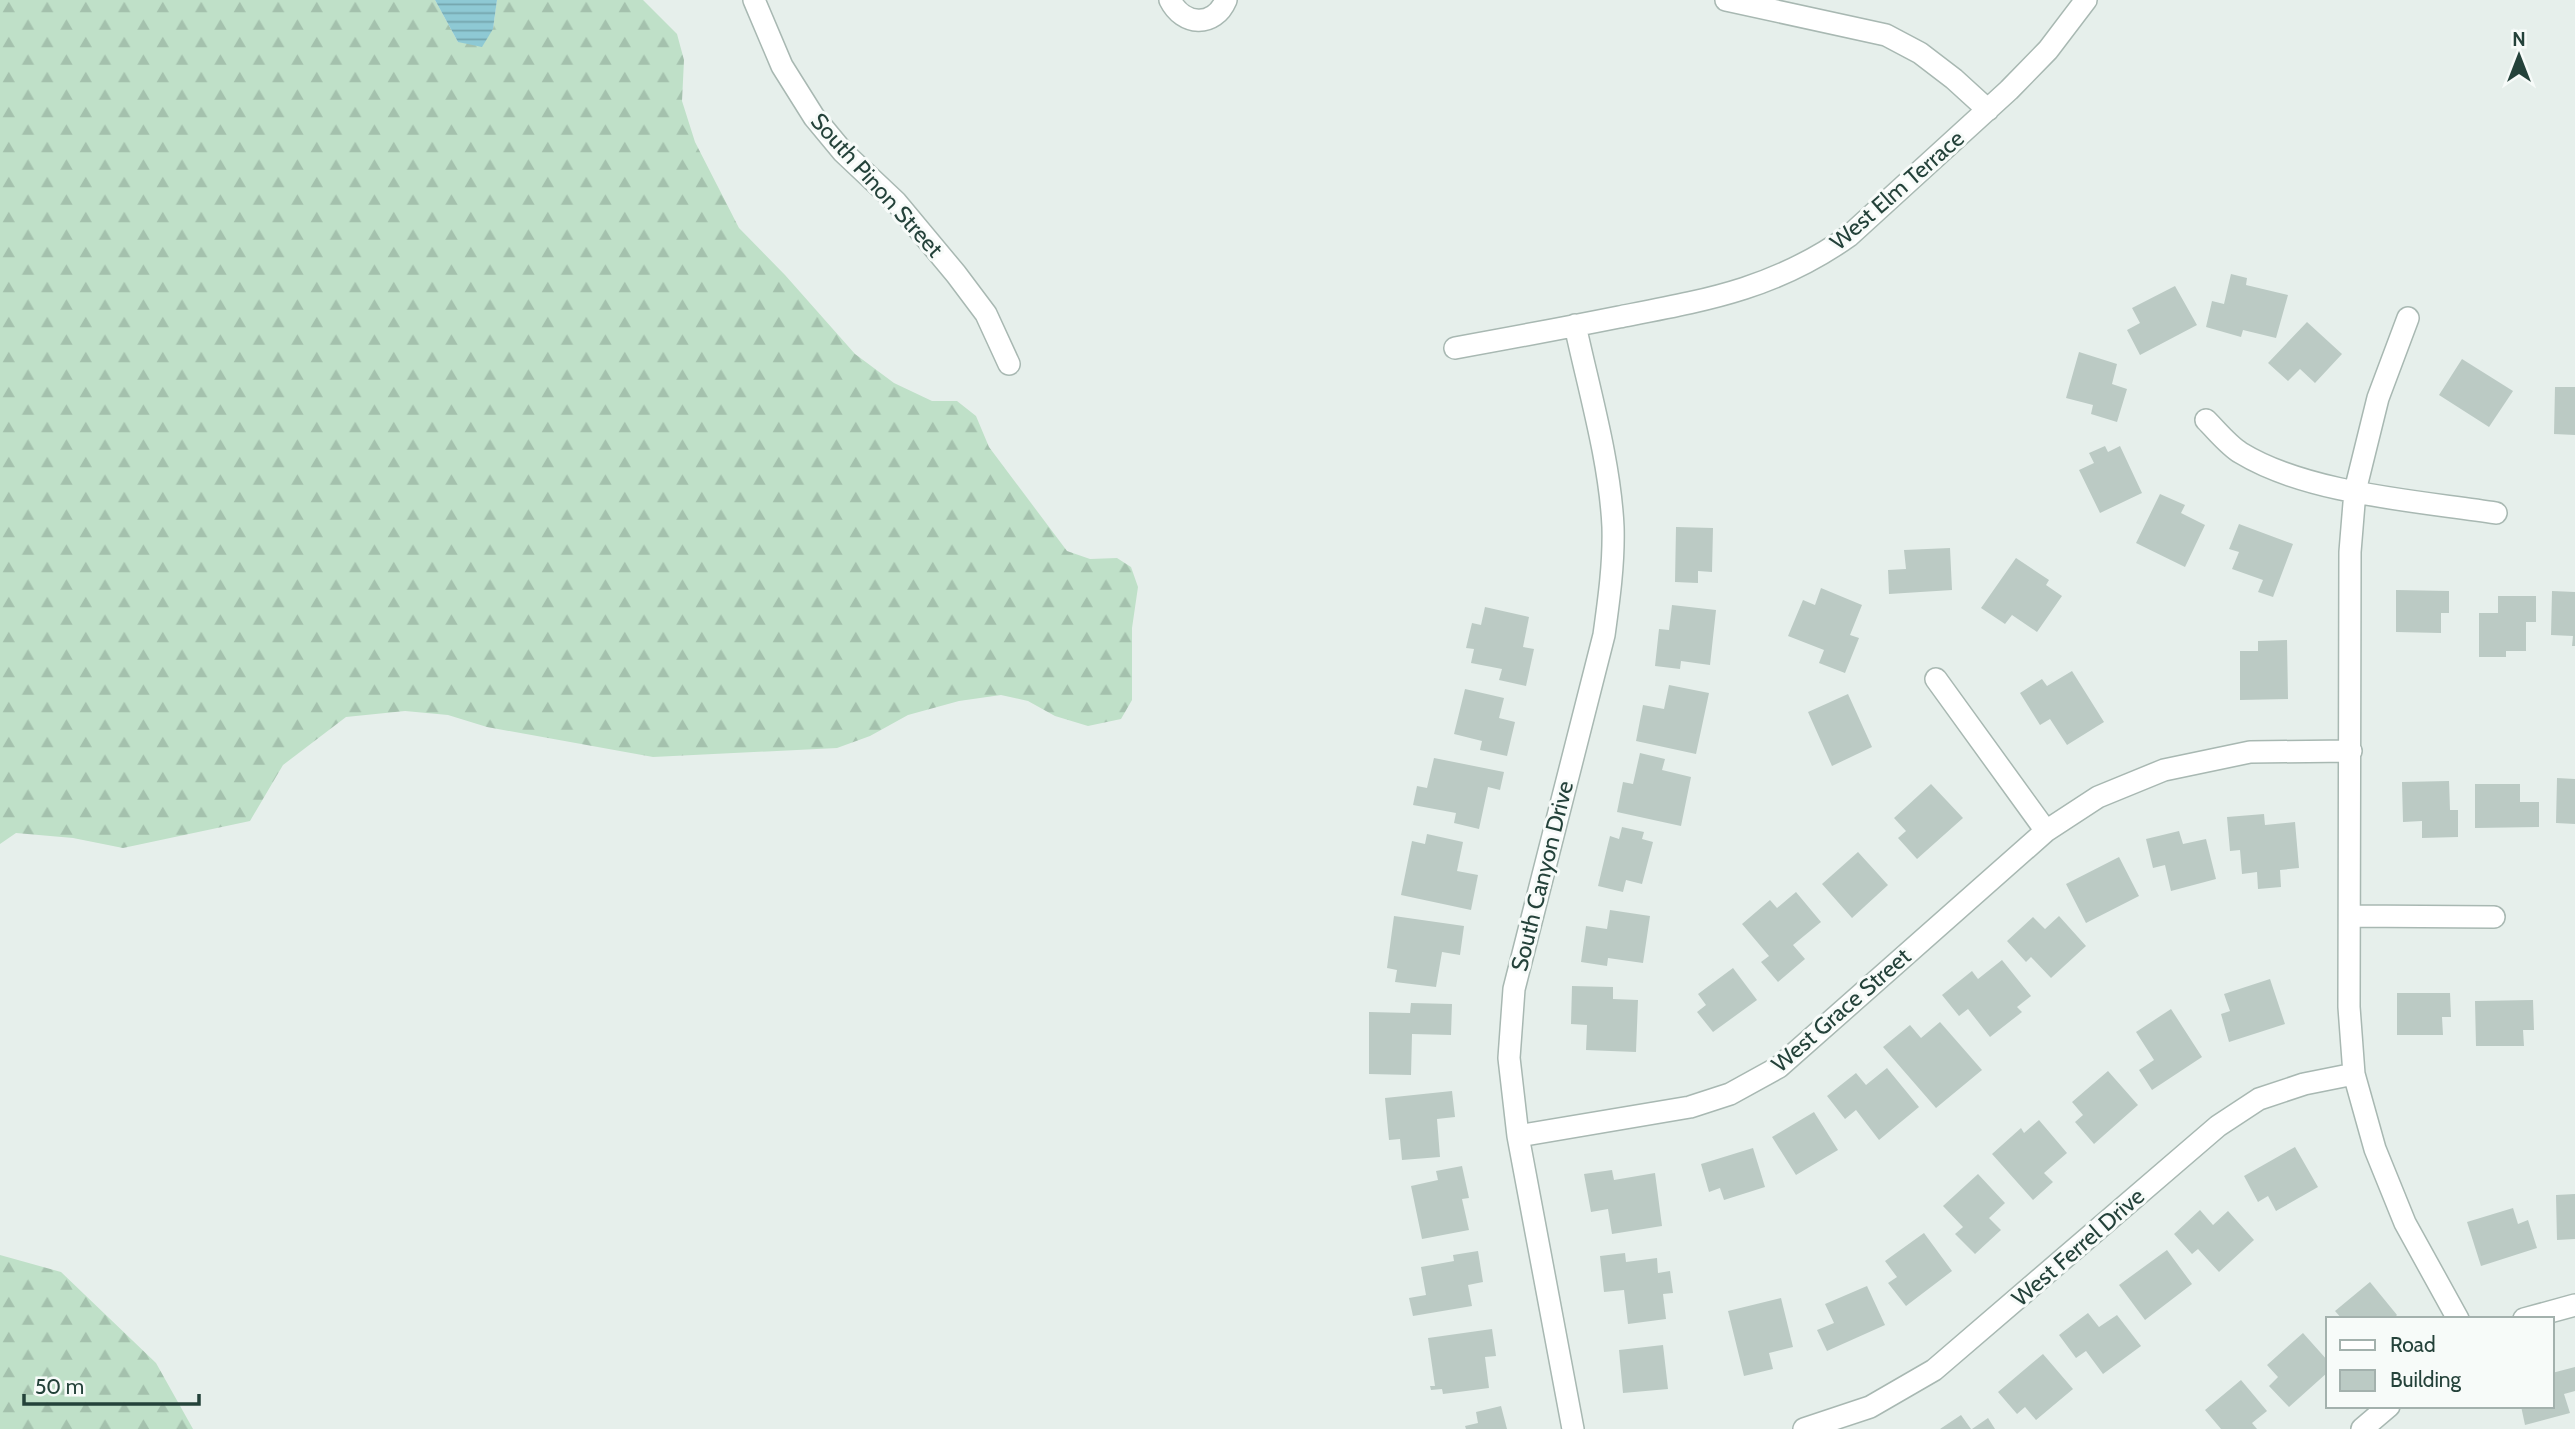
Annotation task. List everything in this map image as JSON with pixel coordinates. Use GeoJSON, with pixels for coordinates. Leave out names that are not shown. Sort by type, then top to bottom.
{"type":"FeatureCollection","features":[{"type":"Feature","properties":{"kind":"street","name":"South Pinon Street"},"geometry":{"type":"LineString","coordinates":[[754,0],[782,66],[814,117],[844,152],[896,202],[956,274],[986,314],[1009,364]]}},
{"type":"Feature","properties":{"kind":"street"},"geometry":{"type":"LineString","coordinates":[[1170,0],[1176,12],[1186,19],[1199,21],[1214,17],[1223,8],[1226,0]]}},
{"type":"Feature","properties":{"kind":"street"},"geometry":{"type":"LineString","coordinates":[[1726,0],[1886,35],[1937,66],[1988,110]]}},
{"type":"Feature","properties":{"kind":"street","name":"West Elm Terrace"},"geometry":{"type":"LineString","coordinates":[[1455,348],[1695,302],[1744,290],[1791,272],[1824,254],[1849,236],[1988,110],[2048,50],[2086,0]]}},
{"type":"Feature","properties":{"kind":"street"},"geometry":{"type":"LineString","coordinates":[[2409,318],[2378,398],[2355,491],[2350,552],[2349,1007],[2354,1074],[2375,1149],[2405,1223],[2457,1317]]}},
{"type":"Feature","properties":{"kind":"street","name":"South Canyon Drive"},"geometry":{"type":"LineString","coordinates":[[1573,1429],[1518,1136],[1509,1058],[1514,989],[1604,635],[1611,587],[1613,527],[1606,474],[1576,325]]}},
{"type":"Feature","properties":{"kind":"street"},"geometry":{"type":"LineString","coordinates":[[2206,420],[2240,453],[2292,478],[2355,491],[2496,513]]}},
{"type":"Feature","properties":{"kind":"street"},"geometry":{"type":"LineString","coordinates":[[1936,679],[2046,831]]}},
{"type":"Feature","properties":{"kind":"street","name":"West Grace Street"},"geometry":{"type":"LineString","coordinates":[[1518,1136],[1690,1107],[1730,1094],[1779,1067],[2046,831],[2098,797],[2164,770],[2250,752],[2351,751]]}},
{"type":"Feature","properties":{"kind":"street"},"geometry":{"type":"LineString","coordinates":[[2350,916],[2494,917]]}},
{"type":"Feature","properties":{"kind":"street","name":"West Ferrel Drive"},"geometry":{"type":"LineString","coordinates":[[1804,1429],[1870,1407],[1934,1370],[2218,1126],[2259,1100],[2304,1084],[2354,1074]]}},
{"type":"Feature","properties":{"kind":"street"},"geometry":{"type":"LineString","coordinates":[[2531,1317],[2575,1305]]}},
{"type":"Feature","properties":{"kind":"street"},"geometry":{"type":"LineString","coordinates":[[2362,1429],[2387,1408]]}},
{"type":"Feature","properties":{"kind":"green space"},"geometry":{"type":"Polygon","coordinates":[[[0,0],[435,0],[458,42],[493,29],[497,0],[643,0],[677,34],[684,60],[682,101],[695,142],[739,228],[855,354],[894,383],[932,401],[957,401],[976,416],[989,447],[1067,551],[1090,559],[1117,558],[1131,567],[1138,587],[1132,628],[1132,700],[1121,719],[1088,726],[1055,716],[1028,701],[1001,695],[959,701],[908,715],[870,736],[837,748],[653,757],[487,727],[448,715],[405,711],[346,717],[283,765],[250,821],[123,848],[73,838],[16,833],[0,844],[0,0]]]}},
{"type":"Feature","properties":{"kind":"green space"},"geometry":{"type":"Polygon","coordinates":[[[0,1255],[61,1272],[156,1363],[193,1429],[0,1429],[0,1255]]]}},
{"type":"Feature","properties":{"kind":"water"},"geometry":{"type":"Polygon","coordinates":[[[435,0],[497,0],[493,29],[482,47],[458,42],[435,0]]]}},
{"type":"Feature","properties":{"kind":"building"},"geometry":{"type":"Polygon","coordinates":[[[2231,274],[2247,278],[2246,285],[2288,295],[2276,338],[2243,330],[2241,337],[2206,327],[2212,301],[2224,304],[2231,274]]]}},
{"type":"Feature","properties":{"kind":"building"},"geometry":{"type":"Polygon","coordinates":[[[2175,286],[2197,325],[2140,355],[2127,330],[2140,323],[2132,308],[2175,286]]]}},
{"type":"Feature","properties":{"kind":"building"},"geometry":{"type":"Polygon","coordinates":[[[2307,322],[2342,354],[2315,383],[2300,369],[2288,381],[2268,363],[2307,322]]]}},
{"type":"Feature","properties":{"kind":"building"},"geometry":{"type":"Polygon","coordinates":[[[2079,352],[2117,364],[2112,384],[2127,389],[2117,422],[2091,414],[2093,405],[2066,398],[2079,352]]]}},
{"type":"Feature","properties":{"kind":"building"},"geometry":{"type":"Polygon","coordinates":[[[2462,359],[2513,391],[2489,427],[2439,395],[2462,359]]]}},
{"type":"Feature","properties":{"kind":"building"},"geometry":{"type":"Polygon","coordinates":[[[2555,387],[2575,387],[2575,435],[2554,434],[2555,387]]]}},
{"type":"Feature","properties":{"kind":"building"},"geometry":{"type":"Polygon","coordinates":[[[2105,446],[2108,452],[2120,446],[2142,493],[2100,513],[2079,470],[2094,463],[2089,453],[2105,446]]]}},
{"type":"Feature","properties":{"kind":"building"},"geometry":{"type":"Polygon","coordinates":[[[2160,494],[2185,505],[2181,513],[2205,525],[2185,567],[2136,543],[2160,494]]]}},
{"type":"Feature","properties":{"kind":"building"},"geometry":{"type":"Polygon","coordinates":[[[2239,524],[2293,544],[2273,597],[2258,592],[2263,580],[2232,569],[2239,552],[2229,549],[2239,524]]]}},
{"type":"Feature","properties":{"kind":"building"},"geometry":{"type":"Polygon","coordinates":[[[1676,527],[1713,528],[1712,572],[1698,571],[1698,583],[1675,582],[1676,527]]]}},
{"type":"Feature","properties":{"kind":"building"},"geometry":{"type":"Polygon","coordinates":[[[1950,548],[1952,590],[1889,594],[1888,570],[1906,569],[1904,550],[1950,548]]]}},
{"type":"Feature","properties":{"kind":"building"},"geometry":{"type":"Polygon","coordinates":[[[2016,558],[2049,580],[2046,585],[2062,596],[2037,632],[2012,615],[2005,624],[1981,608],[2016,558]]]}},
{"type":"Feature","properties":{"kind":"building"},"geometry":{"type":"Polygon","coordinates":[[[1821,588],[1862,605],[1850,635],[1859,638],[1845,673],[1819,663],[1824,650],[1788,636],[1803,600],[1815,605],[1821,588]]]}},
{"type":"Feature","properties":{"kind":"building"},"geometry":{"type":"Polygon","coordinates":[[[2396,590],[2449,591],[2449,613],[2441,613],[2441,633],[2396,632],[2396,590]]]}},
{"type":"Feature","properties":{"kind":"building"},"geometry":{"type":"Polygon","coordinates":[[[2552,591],[2575,592],[2575,646],[2572,646],[2573,636],[2551,635],[2552,591]]]}},
{"type":"Feature","properties":{"kind":"building"},"geometry":{"type":"Polygon","coordinates":[[[2498,596],[2536,596],[2536,622],[2526,622],[2526,651],[2506,651],[2506,657],[2479,657],[2479,613],[2498,613],[2498,596]]]}},
{"type":"Feature","properties":{"kind":"building"},"geometry":{"type":"Polygon","coordinates":[[[1672,605],[1716,610],[1710,665],[1681,661],[1680,669],[1655,666],[1659,629],[1669,630],[1672,605]]]}},
{"type":"Feature","properties":{"kind":"building"},"geometry":{"type":"Polygon","coordinates":[[[1485,607],[1529,617],[1523,647],[1534,649],[1526,686],[1499,680],[1502,669],[1471,663],[1474,649],[1466,648],[1472,623],[1481,625],[1485,607]]]}},
{"type":"Feature","properties":{"kind":"building"},"geometry":{"type":"Polygon","coordinates":[[[2287,640],[2288,699],[2240,700],[2240,651],[2258,651],[2258,641],[2287,640]]]}},
{"type":"Feature","properties":{"kind":"building"},"geometry":{"type":"Polygon","coordinates":[[[2072,671],[2104,722],[2067,745],[2050,719],[2040,725],[2020,693],[2042,679],[2047,686],[2072,671]]]}},
{"type":"Feature","properties":{"kind":"building"},"geometry":{"type":"Polygon","coordinates":[[[1669,685],[1709,693],[1696,754],[1636,741],[1643,705],[1664,709],[1669,685]]]}},
{"type":"Feature","properties":{"kind":"building"},"geometry":{"type":"Polygon","coordinates":[[[1465,689],[1504,698],[1499,718],[1515,722],[1507,756],[1480,750],[1482,741],[1454,734],[1465,689]]]}},
{"type":"Feature","properties":{"kind":"building"},"geometry":{"type":"Polygon","coordinates":[[[1848,694],[1872,747],[1832,766],[1808,712],[1848,694]]]}},
{"type":"Feature","properties":{"kind":"building"},"geometry":{"type":"Polygon","coordinates":[[[1640,753],[1665,759],[1662,770],[1691,777],[1681,826],[1617,812],[1623,782],[1633,784],[1640,753]]]}},
{"type":"Feature","properties":{"kind":"building"},"geometry":{"type":"Polygon","coordinates":[[[1434,758],[1504,772],[1500,790],[1488,787],[1479,829],[1454,823],[1456,813],[1413,805],[1417,786],[1427,788],[1434,758]]]}},
{"type":"Feature","properties":{"kind":"building"},"geometry":{"type":"Polygon","coordinates":[[[2557,778],[2575,779],[2575,824],[2556,823],[2557,778]]]}},
{"type":"Feature","properties":{"kind":"building"},"geometry":{"type":"Polygon","coordinates":[[[2449,781],[2450,810],[2458,810],[2458,837],[2422,838],[2422,821],[2403,822],[2402,782],[2449,781]]]}},
{"type":"Feature","properties":{"kind":"building"},"geometry":{"type":"Polygon","coordinates":[[[1931,784],[1963,818],[1917,859],[1898,838],[1906,831],[1894,818],[1931,784]]]}},
{"type":"Feature","properties":{"kind":"building"},"geometry":{"type":"Polygon","coordinates":[[[2475,784],[2520,784],[2520,802],[2539,802],[2539,827],[2475,828],[2475,784]]]}},
{"type":"Feature","properties":{"kind":"building"},"geometry":{"type":"Polygon","coordinates":[[[2264,814],[2265,825],[2295,822],[2299,868],[2280,870],[2281,887],[2258,889],[2257,872],[2242,874],[2240,850],[2230,851],[2227,817],[2264,814]]]}},
{"type":"Feature","properties":{"kind":"building"},"geometry":{"type":"Polygon","coordinates":[[[1622,827],[1644,832],[1642,839],[1653,842],[1642,884],[1626,880],[1623,892],[1598,886],[1610,836],[1619,839],[1622,827]]]}},
{"type":"Feature","properties":{"kind":"building"},"geometry":{"type":"Polygon","coordinates":[[[2179,831],[2183,844],[2206,839],[2216,879],[2171,891],[2165,865],[2153,868],[2146,839],[2179,831]]]}},
{"type":"Feature","properties":{"kind":"building"},"geometry":{"type":"Polygon","coordinates":[[[1427,834],[1463,842],[1457,871],[1478,875],[1471,910],[1401,895],[1412,841],[1425,844],[1427,834]]]}},
{"type":"Feature","properties":{"kind":"building"},"geometry":{"type":"Polygon","coordinates":[[[1858,852],[1888,885],[1852,918],[1822,884],[1858,852]]]}},
{"type":"Feature","properties":{"kind":"building"},"geometry":{"type":"Polygon","coordinates":[[[2119,857],[2139,896],[2086,923],[2066,884],[2119,857]]]}},
{"type":"Feature","properties":{"kind":"building"},"geometry":{"type":"Polygon","coordinates":[[[1796,892],[1821,922],[1793,945],[1805,959],[1778,982],[1761,962],[1769,956],[1742,924],[1770,900],[1777,908],[1796,892]]]}},
{"type":"Feature","properties":{"kind":"building"},"geometry":{"type":"Polygon","coordinates":[[[1610,910],[1650,916],[1643,963],[1608,958],[1607,966],[1581,962],[1586,926],[1607,929],[1610,910]]]}},
{"type":"Feature","properties":{"kind":"building"},"geometry":{"type":"Polygon","coordinates":[[[1394,916],[1464,926],[1460,955],[1442,952],[1436,987],[1395,982],[1397,970],[1387,968],[1394,916]]]}},
{"type":"Feature","properties":{"kind":"building"},"geometry":{"type":"Polygon","coordinates":[[[2059,916],[2086,946],[2051,978],[2031,957],[2026,962],[2007,941],[2033,917],[2045,929],[2059,916]]]}},
{"type":"Feature","properties":{"kind":"building"},"geometry":{"type":"Polygon","coordinates":[[[2002,960],[2031,996],[2017,1007],[2022,1012],[1990,1037],[1968,1009],[1959,1016],[1942,995],[1972,971],[1978,979],[2002,960]]]}},
{"type":"Feature","properties":{"kind":"building"},"geometry":{"type":"Polygon","coordinates":[[[1733,968],[1757,1000],[1713,1032],[1697,1012],[1706,1005],[1698,994],[1733,968]]]}},
{"type":"Feature","properties":{"kind":"building"},"geometry":{"type":"Polygon","coordinates":[[[2270,979],[2285,1024],[2229,1042],[2221,1014],[2230,1011],[2224,994],[2270,979]]]}},
{"type":"Feature","properties":{"kind":"building"},"geometry":{"type":"Polygon","coordinates":[[[1572,986],[1613,987],[1613,999],[1638,1000],[1636,1052],[1586,1050],[1587,1025],[1571,1024],[1572,986]]]}},
{"type":"Feature","properties":{"kind":"building"},"geometry":{"type":"Polygon","coordinates":[[[2397,993],[2450,993],[2451,1017],[2442,1017],[2443,1035],[2397,1035],[2397,993]]]}},
{"type":"Feature","properties":{"kind":"building"},"geometry":{"type":"Polygon","coordinates":[[[2533,1000],[2534,1030],[2523,1030],[2524,1046],[2476,1046],[2475,1001],[2533,1000]]]}},
{"type":"Feature","properties":{"kind":"building"},"geometry":{"type":"Polygon","coordinates":[[[1411,1003],[1452,1004],[1451,1035],[1412,1034],[1411,1075],[1369,1074],[1369,1012],[1410,1013],[1411,1003]]]}},
{"type":"Feature","properties":{"kind":"building"},"geometry":{"type":"Polygon","coordinates":[[[2171,1009],[2202,1057],[2152,1090],[2139,1070],[2154,1060],[2136,1032],[2171,1009]]]}},
{"type":"Feature","properties":{"kind":"building"},"geometry":{"type":"Polygon","coordinates":[[[1940,1022],[1982,1070],[1936,1108],[1883,1047],[1910,1025],[1921,1038],[1940,1022]]]}},
{"type":"Feature","properties":{"kind":"building"},"geometry":{"type":"Polygon","coordinates":[[[1887,1068],[1919,1107],[1879,1140],[1856,1110],[1845,1119],[1827,1096],[1856,1073],[1866,1085],[1887,1068]]]}},
{"type":"Feature","properties":{"kind":"building"},"geometry":{"type":"Polygon","coordinates":[[[2108,1071],[2138,1105],[2094,1144],[2075,1122],[2083,1115],[2072,1102],[2108,1071]]]}},
{"type":"Feature","properties":{"kind":"building"},"geometry":{"type":"Polygon","coordinates":[[[1452,1091],[1455,1117],[1437,1119],[1440,1157],[1402,1160],[1400,1139],[1389,1140],[1385,1098],[1452,1091]]]}},
{"type":"Feature","properties":{"kind":"building"},"geometry":{"type":"Polygon","coordinates":[[[1814,1112],[1838,1150],[1796,1175],[1772,1137],[1814,1112]]]}},
{"type":"Feature","properties":{"kind":"building"},"geometry":{"type":"Polygon","coordinates":[[[2039,1120],[2067,1153],[2044,1173],[2053,1182],[2033,1200],[1992,1154],[2021,1128],[2024,1133],[2039,1120]]]}},
{"type":"Feature","properties":{"kind":"building"},"geometry":{"type":"Polygon","coordinates":[[[2295,1147],[2318,1187],[2276,1211],[2268,1196],[2258,1202],[2244,1176],[2295,1147]]]}},
{"type":"Feature","properties":{"kind":"building"},"geometry":{"type":"Polygon","coordinates":[[[1753,1148],[1765,1187],[1724,1200],[1720,1188],[1709,1192],[1701,1164],[1753,1148]]]}},
{"type":"Feature","properties":{"kind":"building"},"geometry":{"type":"Polygon","coordinates":[[[1462,1166],[1469,1198],[1462,1199],[1469,1230],[1422,1239],[1411,1186],[1438,1180],[1436,1171],[1462,1166]]]}},
{"type":"Feature","properties":{"kind":"building"},"geometry":{"type":"Polygon","coordinates":[[[1612,1170],[1614,1180],[1655,1173],[1662,1226],[1612,1234],[1608,1209],[1591,1212],[1584,1174],[1612,1170]]]}},
{"type":"Feature","properties":{"kind":"building"},"geometry":{"type":"Polygon","coordinates":[[[1978,1174],[2005,1203],[1989,1218],[2001,1230],[1975,1254],[1955,1234],[1963,1227],[1943,1206],[1978,1174]]]}},
{"type":"Feature","properties":{"kind":"building"},"geometry":{"type":"Polygon","coordinates":[[[2575,1194],[2575,1239],[2557,1240],[2556,1195],[2575,1194]]]}},
{"type":"Feature","properties":{"kind":"building"},"geometry":{"type":"Polygon","coordinates":[[[2513,1208],[2518,1224],[2528,1220],[2537,1248],[2481,1266],[2467,1222],[2513,1208]]]}},
{"type":"Feature","properties":{"kind":"building"},"geometry":{"type":"Polygon","coordinates":[[[2200,1210],[2213,1225],[2228,1211],[2254,1240],[2219,1272],[2198,1249],[2192,1254],[2174,1234],[2200,1210]]]}},
{"type":"Feature","properties":{"kind":"building"},"geometry":{"type":"Polygon","coordinates":[[[1924,1233],[1952,1271],[1906,1306],[1888,1283],[1897,1277],[1885,1261],[1924,1233]]]}},
{"type":"Feature","properties":{"kind":"building"},"geometry":{"type":"Polygon","coordinates":[[[2167,1250],[2192,1284],[2145,1320],[2119,1285],[2167,1250]]]}},
{"type":"Feature","properties":{"kind":"building"},"geometry":{"type":"Polygon","coordinates":[[[1478,1251],[1483,1282],[1468,1285],[1472,1306],[1413,1316],[1409,1298],[1426,1295],[1421,1267],[1454,1261],[1453,1255],[1478,1251]]]}},
{"type":"Feature","properties":{"kind":"building"},"geometry":{"type":"Polygon","coordinates":[[[1625,1253],[1626,1262],[1657,1258],[1658,1273],[1670,1271],[1673,1293],[1663,1294],[1666,1319],[1628,1324],[1624,1290],[1604,1292],[1600,1256],[1625,1253]]]}},
{"type":"Feature","properties":{"kind":"building"},"geometry":{"type":"Polygon","coordinates":[[[2370,1282],[2397,1315],[2340,1317],[2335,1311],[2370,1282]]]}},
{"type":"Feature","properties":{"kind":"building"},"geometry":{"type":"Polygon","coordinates":[[[1867,1286],[1885,1325],[1827,1351],[1817,1330],[1834,1323],[1825,1304],[1867,1286]]]}},
{"type":"Feature","properties":{"kind":"building"},"geometry":{"type":"Polygon","coordinates":[[[1781,1298],[1793,1347],[1769,1353],[1773,1369],[1744,1376],[1728,1311],[1781,1298]]]}},
{"type":"Feature","properties":{"kind":"building"},"geometry":{"type":"Polygon","coordinates":[[[2088,1313],[2099,1327],[2117,1315],[2141,1346],[2103,1374],[2086,1351],[2076,1358],[2059,1335],[2088,1313]]]}},
{"type":"Feature","properties":{"kind":"building"},"geometry":{"type":"Polygon","coordinates":[[[1492,1329],[1496,1356],[1485,1357],[1489,1388],[1443,1394],[1442,1389],[1431,1390],[1430,1386],[1435,1386],[1428,1338],[1492,1329]]]}},
{"type":"Feature","properties":{"kind":"building"},"geometry":{"type":"Polygon","coordinates":[[[2303,1333],[2326,1359],[2326,1374],[2289,1407],[2269,1386],[2278,1377],[2267,1365],[2303,1333]]]}},
{"type":"Feature","properties":{"kind":"building"},"geometry":{"type":"Polygon","coordinates":[[[1663,1345],[1668,1389],[1623,1393],[1619,1350],[1663,1345]]]}},
{"type":"Feature","properties":{"kind":"building"},"geometry":{"type":"Polygon","coordinates":[[[2043,1354],[2073,1389],[2036,1420],[2025,1407],[2017,1414],[1998,1392],[2043,1354]]]}},
{"type":"Feature","properties":{"kind":"building"},"geometry":{"type":"Polygon","coordinates":[[[2575,1367],[2575,1391],[2564,1394],[2570,1413],[2525,1425],[2521,1408],[2554,1408],[2554,1372],[2575,1367]]]}},
{"type":"Feature","properties":{"kind":"building"},"geometry":{"type":"Polygon","coordinates":[[[2241,1380],[2267,1411],[2252,1423],[2257,1429],[2221,1429],[2205,1410],[2241,1380]]]}},
{"type":"Feature","properties":{"kind":"building"},"geometry":{"type":"Polygon","coordinates":[[[1501,1406],[1507,1429],[1466,1429],[1465,1426],[1478,1423],[1476,1412],[1501,1406]]]}},
{"type":"Feature","properties":{"kind":"building"},"geometry":{"type":"Polygon","coordinates":[[[1961,1415],[1971,1429],[1940,1429],[1961,1415]]]}},
{"type":"Feature","properties":{"kind":"building"},"geometry":{"type":"Polygon","coordinates":[[[1988,1418],[1995,1429],[1972,1429],[1988,1418]]]}}]}
